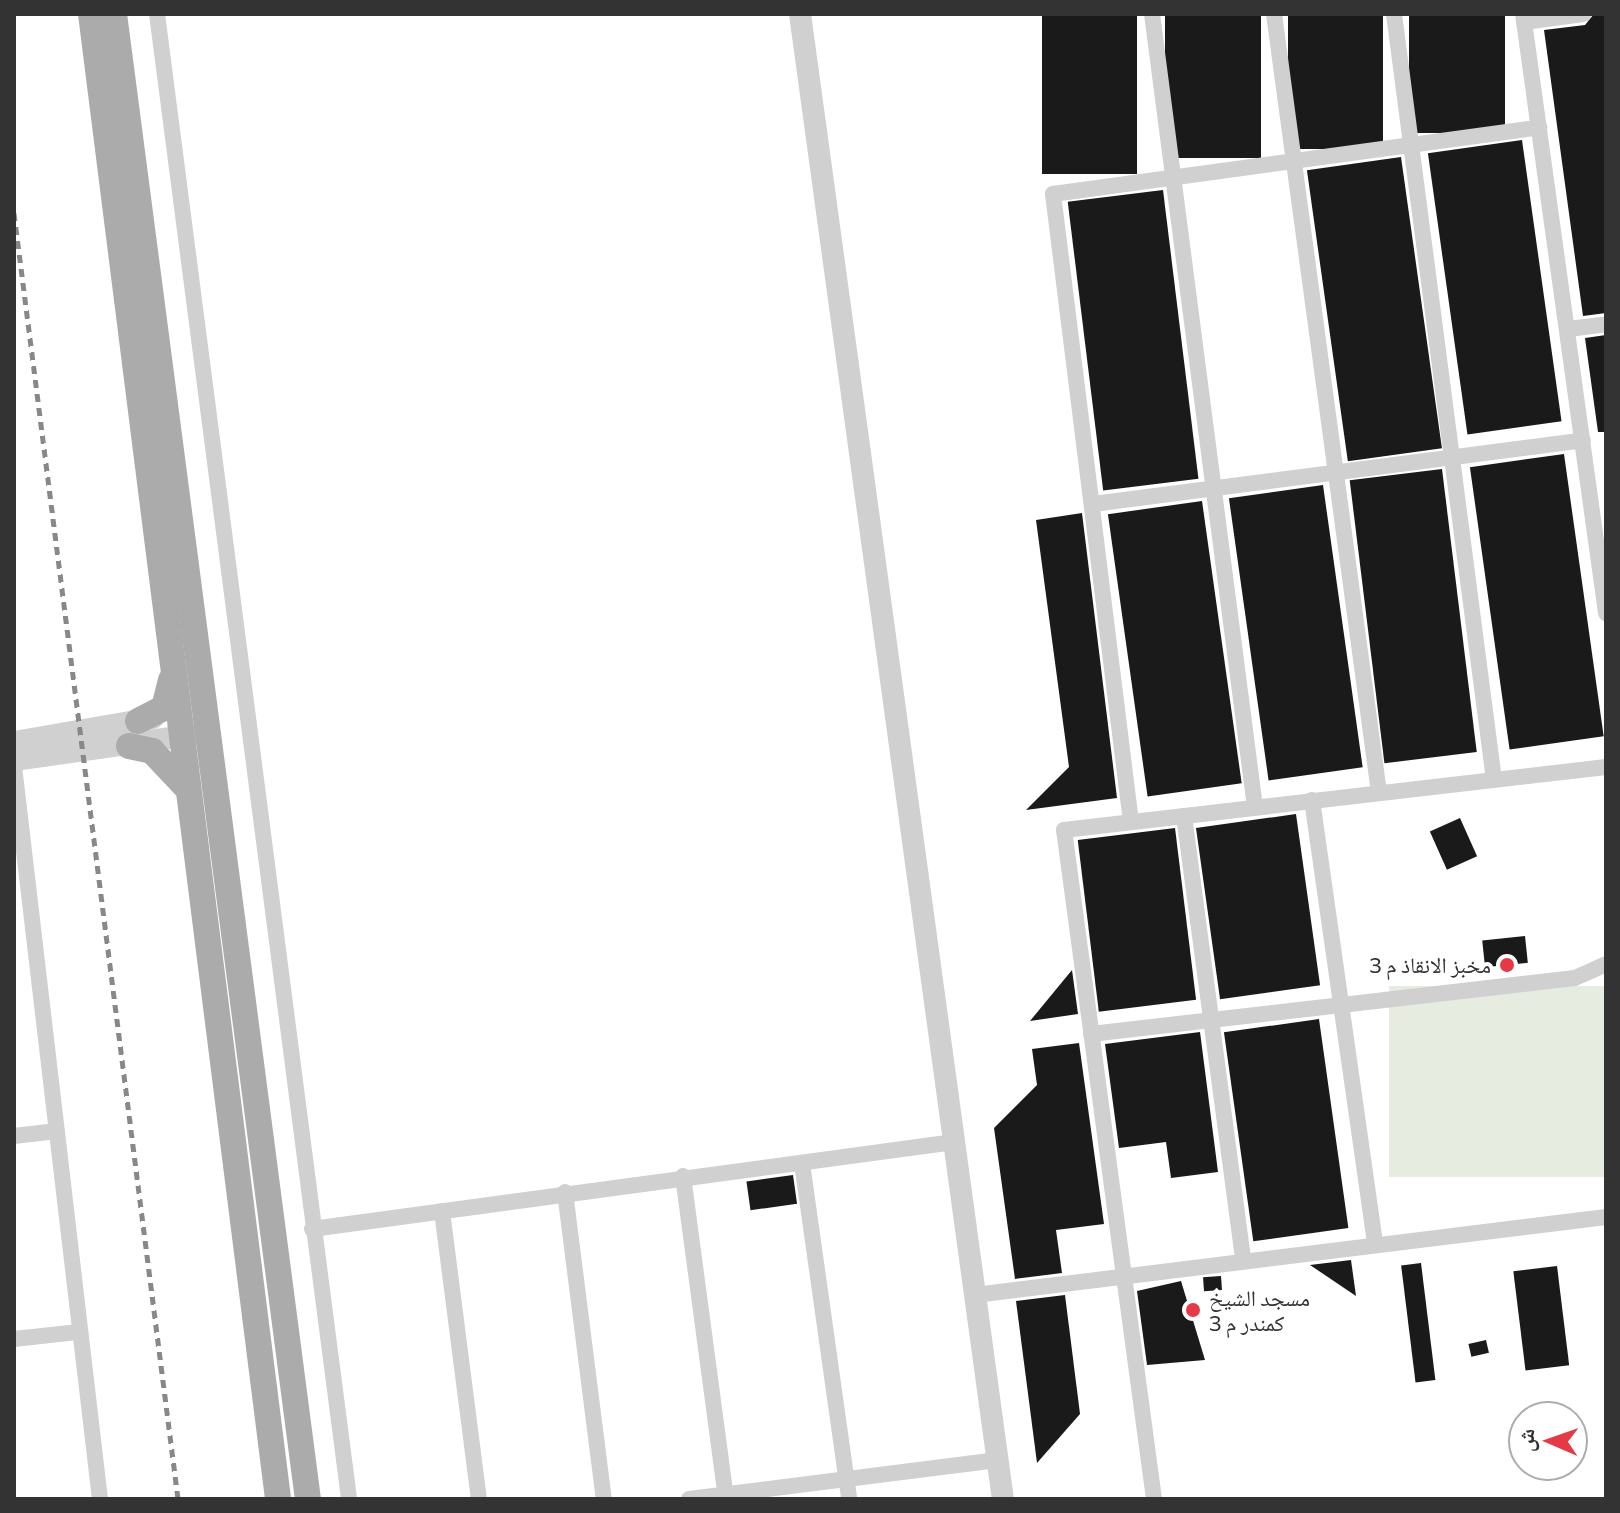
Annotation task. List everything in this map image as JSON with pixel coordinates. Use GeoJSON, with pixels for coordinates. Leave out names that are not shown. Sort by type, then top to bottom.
{"type":"FeatureCollection","features":[{"type":"Feature","properties":{"kind":"main road"},"geometry":{"type":"LineString","coordinates":[[91,14],[173,653],[185,786],[278,1499]]}},
{"type":"Feature","properties":{"kind":"main road"},"geometry":{"type":"LineString","coordinates":[[114,14],[308,1499]]}},
{"type":"Feature","properties":{"kind":"main road"},"geometry":{"type":"LineString","coordinates":[[173,653],[164,708],[134,733],[172,765],[185,786]]}},
{"type":"Feature","properties":{"kind":"street"},"geometry":{"type":"LineString","coordinates":[[157,14],[349,1499]]}},
{"type":"Feature","properties":{"kind":"street"},"geometry":{"type":"LineString","coordinates":[[800,14],[1003,1499]]}},
{"type":"Feature","properties":{"kind":"street"},"geometry":{"type":"LineString","coordinates":[[1152,14],[1255,807]]}},
{"type":"Feature","properties":{"kind":"street"},"geometry":{"type":"LineString","coordinates":[[1274,14],[1379,793]]}},
{"type":"Feature","properties":{"kind":"street"},"geometry":{"type":"LineString","coordinates":[[1394,14],[1456,457],[1494,780]]}},
{"type":"Feature","properties":{"kind":"street"},"geometry":{"type":"LineString","coordinates":[[1583,14],[1524,18],[1606,613]]}},
{"type":"Feature","properties":{"kind":"street"},"geometry":{"type":"LineString","coordinates":[[1131,822],[1053,194],[1174,180],[1539,127]]}},
{"type":"Feature","properties":{"kind":"street"},"geometry":{"type":"LineString","coordinates":[[1568,329],[1606,324]]}},
{"type":"Feature","properties":{"kind":"street"},"geometry":{"type":"LineString","coordinates":[[1093,504],[1583,440]]}},
{"type":"Feature","properties":{"kind":"street"},"geometry":{"type":"LineString","coordinates":[[14,742],[134,733],[208,720]]}},
{"type":"Feature","properties":{"kind":"street"},"geometry":{"type":"LineString","coordinates":[[100,1499],[77,1332],[57,1131],[21,904],[14,763],[134,733]]}},
{"type":"Feature","properties":{"kind":"street"},"geometry":{"type":"LineString","coordinates":[[1154,1499],[1064,830],[1606,767]]}},
{"type":"Feature","properties":{"kind":"street"},"geometry":{"type":"LineString","coordinates":[[1312,800],[1375,1245]]}},
{"type":"Feature","properties":{"kind":"street"},"geometry":{"type":"LineString","coordinates":[[1184,816],[1243,1260]]}},
{"type":"Feature","properties":{"kind":"street"},"geometry":{"type":"LineString","coordinates":[[1091,1034],[1342,1001],[1575,978],[1606,964]]}},
{"type":"Feature","properties":{"kind":"street"},"geometry":{"type":"LineString","coordinates":[[14,1136],[57,1131]]}},
{"type":"Feature","properties":{"kind":"street"},"geometry":{"type":"LineString","coordinates":[[312,1229],[683,1176],[954,1142]]}},
{"type":"Feature","properties":{"kind":"street"},"geometry":{"type":"LineString","coordinates":[[802,1163],[849,1499]]}},
{"type":"Feature","properties":{"kind":"street"},"geometry":{"type":"LineString","coordinates":[[683,1176],[726,1496]]}},
{"type":"Feature","properties":{"kind":"street"},"geometry":{"type":"LineString","coordinates":[[565,1192],[604,1499]]}},
{"type":"Feature","properties":{"kind":"street"},"geometry":{"type":"LineString","coordinates":[[442,1211],[479,1499]]}},
{"type":"Feature","properties":{"kind":"street"},"geometry":{"type":"LineString","coordinates":[[975,1295],[1606,1217]]}},
{"type":"Feature","properties":{"kind":"street"},"geometry":{"type":"LineString","coordinates":[[14,1339],[77,1332]]}},
{"type":"Feature","properties":{"kind":"street"},"geometry":{"type":"LineString","coordinates":[[689,1499],[998,1460]]}},
{"type":"Feature","properties":{"kind":"shaded area"},"geometry":{"type":"Polygon","coordinates":[[[1389,986],[1606,986],[1606,1177],[1389,1177],[1389,986]]]}},
{"type":"Feature","properties":{"kind":"building"},"geometry":{"type":"Polygon","coordinates":[[[1042,14],[1137,14],[1137,174],[1042,174],[1042,14]]]}},
{"type":"Feature","properties":{"kind":"building"},"geometry":{"type":"Polygon","coordinates":[[[1165,14],[1261,14],[1261,158],[1165,158],[1165,14]]]}},
{"type":"Feature","properties":{"kind":"building"},"geometry":{"type":"Polygon","coordinates":[[[1288,14],[1383,14],[1383,149],[1288,149],[1288,14]]]}},
{"type":"Feature","properties":{"kind":"building"},"geometry":{"type":"Polygon","coordinates":[[[1409,14],[1505,14],[1505,133],[1409,133],[1409,14]]]}},
{"type":"Feature","properties":{"kind":"building"},"geometry":{"type":"Polygon","coordinates":[[[1594,14],[1606,14],[1606,313],[1583,316],[1544,30],[1585,25],[1594,14]]]}},
{"type":"Feature","properties":{"kind":"building"},"geometry":{"type":"Polygon","coordinates":[[[1522,140],[1562,421],[1467,434],[1428,153],[1522,140]]]}},
{"type":"Feature","properties":{"kind":"building"},"geometry":{"type":"Polygon","coordinates":[[[1401,157],[1442,448],[1348,461],[1307,170],[1401,157]]]}},
{"type":"Feature","properties":{"kind":"building"},"geometry":{"type":"Polygon","coordinates":[[[1163,190],[1198,479],[1103,491],[1068,202],[1163,190]]]}},
{"type":"Feature","properties":{"kind":"building"},"geometry":{"type":"Polygon","coordinates":[[[1606,335],[1606,432],[1598,432],[1585,338],[1606,335]]]}},
{"type":"Feature","properties":{"kind":"building"},"geometry":{"type":"Polygon","coordinates":[[[1564,454],[1604,736],[1510,749],[1470,467],[1564,454]]]}},
{"type":"Feature","properties":{"kind":"building"},"geometry":{"type":"Polygon","coordinates":[[[1442,469],[1477,752],[1384,763],[1350,480],[1442,469]]]}},
{"type":"Feature","properties":{"kind":"building"},"geometry":{"type":"Polygon","coordinates":[[[1323,485],[1363,767],[1269,780],[1229,498],[1323,485]]]}},
{"type":"Feature","properties":{"kind":"building"},"geometry":{"type":"Polygon","coordinates":[[[1202,501],[1242,783],[1148,796],[1108,514],[1202,501]]]}},
{"type":"Feature","properties":{"kind":"building"},"geometry":{"type":"Polygon","coordinates":[[[1082,513],[1117,798],[1026,810],[1069,767],[1036,520],[1082,513]]]}},
{"type":"Feature","properties":{"kind":"building"},"geometry":{"type":"Polygon","coordinates":[[[1296,814],[1320,985],[1220,999],[1196,828],[1296,814]]]}},
{"type":"Feature","properties":{"kind":"building"},"geometry":{"type":"Polygon","coordinates":[[[1460,818],[1477,856],[1447,870],[1430,831],[1460,818]]]}},
{"type":"Feature","properties":{"kind":"building"},"geometry":{"type":"Polygon","coordinates":[[[1175,828],[1196,1000],[1099,1012],[1078,840],[1175,828]]]}},
{"type":"Feature","properties":{"kind":"building"},"geometry":{"type":"Polygon","coordinates":[[[1525,936],[1528,963],[1485,967],[1482,940],[1525,936]]]}},
{"type":"Feature","properties":{"kind":"building"},"geometry":{"type":"Polygon","coordinates":[[[1072,970],[1078,1014],[1030,1021],[1072,970]]]}},
{"type":"Feature","properties":{"kind":"building"},"geometry":{"type":"Polygon","coordinates":[[[1319,1019],[1348,1228],[1253,1241],[1224,1032],[1319,1019]]]}},
{"type":"Feature","properties":{"kind":"building"},"geometry":{"type":"Polygon","coordinates":[[[1200,1032],[1218,1172],[1171,1178],[1166,1142],[1119,1148],[1105,1044],[1200,1032]]]}},
{"type":"Feature","properties":{"kind":"building"},"geometry":{"type":"Polygon","coordinates":[[[1079,1043],[1104,1224],[1056,1230],[1062,1273],[1015,1279],[994,1128],[1037,1085],[1032,1049],[1079,1043]]]}},
{"type":"Feature","properties":{"kind":"building"},"geometry":{"type":"Polygon","coordinates":[[[793,1175],[797,1204],[750,1210],[746,1182],[793,1175]]]}},
{"type":"Feature","properties":{"kind":"building"},"geometry":{"type":"Polygon","coordinates":[[[1351,1260],[1356,1296],[1310,1265],[1351,1260]]]}},
{"type":"Feature","properties":{"kind":"building"},"geometry":{"type":"Polygon","coordinates":[[[1421,1263],[1435,1380],[1416,1383],[1401,1265],[1421,1263]]]}},
{"type":"Feature","properties":{"kind":"building"},"geometry":{"type":"Polygon","coordinates":[[[1557,1266],[1569,1365],[1526,1371],[1513,1271],[1557,1266]]]}},
{"type":"Feature","properties":{"kind":"building"},"geometry":{"type":"Polygon","coordinates":[[[1221,1276],[1222,1290],[1204,1291],[1203,1277],[1221,1276]]]}},
{"type":"Feature","properties":{"kind":"building"},"geometry":{"type":"Polygon","coordinates":[[[1181,1281],[1205,1360],[1147,1365],[1137,1291],[1181,1281]]]}},
{"type":"Feature","properties":{"kind":"building"},"geometry":{"type":"Polygon","coordinates":[[[1065,1295],[1080,1414],[1037,1463],[1016,1301],[1065,1295]]]}},
{"type":"Feature","properties":{"kind":"building"},"geometry":{"type":"Polygon","coordinates":[[[1486,1340],[1489,1353],[1471,1357],[1468,1344],[1486,1340]]]}},
{"type":"Feature","properties":{"kind":"railway"},"geometry":{"type":"LineString","coordinates":[[14,213],[178,1499]]}},
{"type":"Feature","properties":{"kind":"place","name":"مخبز الانقاذ م 3"},"geometry":{"type":"Point","coordinates":[1507,965]}},
{"type":"Feature","properties":{"kind":"place","name":"مسجد الشيخ كمندر م 3"},"geometry":{"type":"Point","coordinates":[1193,1310]}}]}
